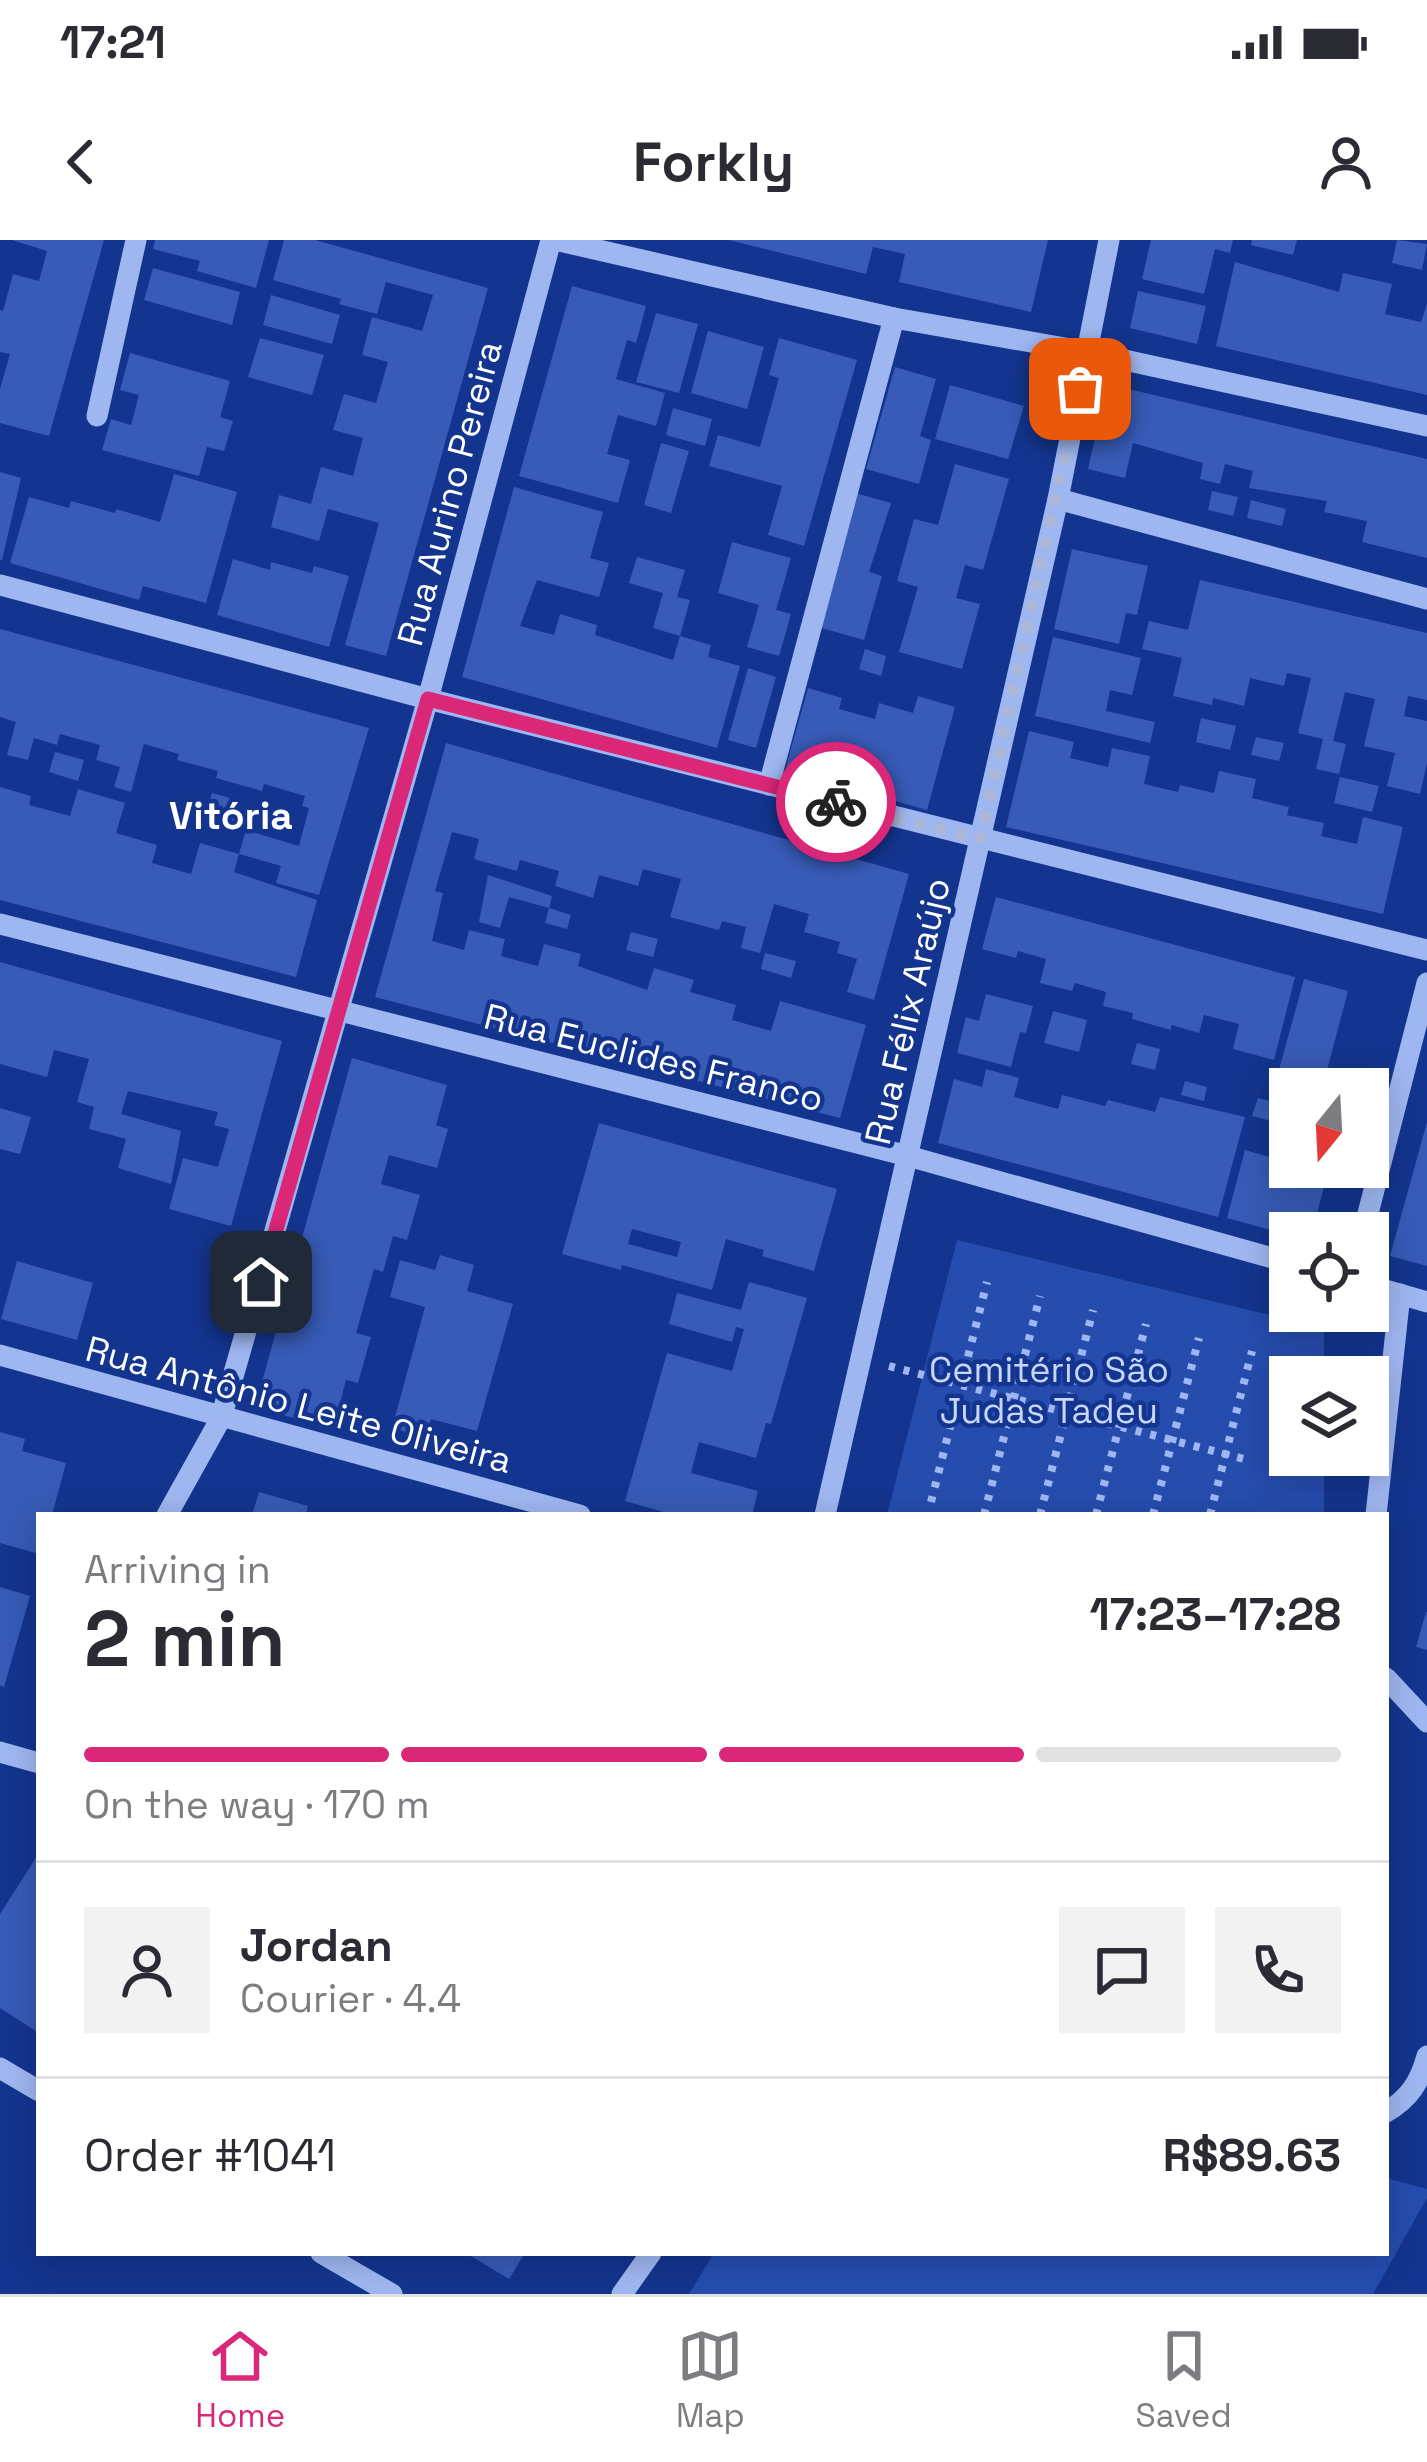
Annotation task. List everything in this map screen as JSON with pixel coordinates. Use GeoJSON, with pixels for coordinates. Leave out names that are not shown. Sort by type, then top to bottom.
{"type":"FeatureCollection","features":[{"type":"Feature","properties":{"kind":"street"},"geometry":{"type":"LineString","coordinates":[[97,416],[136,240]]}},
{"type":"Feature","properties":{"kind":"street"},"geometry":{"type":"LineString","coordinates":[[553,240],[894,318],[1088,352],[1427,426]]}},
{"type":"Feature","properties":{"kind":"street","name":"Rua Aurino Pereira"},"geometry":{"type":"LineString","coordinates":[[169,1512],[221,1418],[428,699],[553,240]]}},
{"type":"Feature","properties":{"kind":"street","name":"Rua Félix Araújo"},"geometry":{"type":"LineString","coordinates":[[826,1512],[1058,499],[1109,240]]}},
{"type":"Feature","properties":{"kind":"street"},"geometry":{"type":"LineString","coordinates":[[770,784],[894,318]]}},
{"type":"Feature","properties":{"kind":"street"},"geometry":{"type":"LineString","coordinates":[[1058,499],[1427,599]]}},
{"type":"Feature","properties":{"kind":"street"},"geometry":{"type":"LineString","coordinates":[[0,585],[428,699],[1427,950]]}},
{"type":"Feature","properties":{"kind":"street","name":"Rua Euclides Franco"},"geometry":{"type":"LineString","coordinates":[[0,924],[908,1156],[1269,1257]]}},
{"type":"Feature","properties":{"kind":"street"},"geometry":{"type":"LineString","coordinates":[[1369,1212],[1427,983]]}},
{"type":"Feature","properties":{"kind":"street"},"geometry":{"type":"LineString","coordinates":[[1389,1291],[1427,1302]]}},
{"type":"Feature","properties":{"kind":"street"},"geometry":{"type":"LineString","coordinates":[[1376,1512],[1400,1294]]}},
{"type":"Feature","properties":{"kind":"street","name":"Rua Antônio Leite Oliveira"},"geometry":{"type":"LineString","coordinates":[[0,1355],[569,1512]]}},
{"type":"Feature","properties":{"kind":"street"},"geometry":{"type":"LineString","coordinates":[[1389,1681],[1427,1722]]}},
{"type":"Feature","properties":{"kind":"street"},"geometry":{"type":"LineString","coordinates":[[0,1752],[36,1756]]}},
{"type":"Feature","properties":{"kind":"street"},"geometry":{"type":"LineString","coordinates":[[1389,2110],[1404,2102],[1423,2073],[1427,2056]]}},
{"type":"Feature","properties":{"kind":"street"},"geometry":{"type":"LineString","coordinates":[[0,2068],[36,2089]]}},
{"type":"Feature","properties":{"kind":"street"},"geometry":{"type":"LineString","coordinates":[[326,2256],[392,2294]]}},
{"type":"Feature","properties":{"kind":"street"},"geometry":{"type":"LineString","coordinates":[[622,2294],[649,2256]]}},
{"type":"Feature","properties":{"kind":"path"},"geometry":{"type":"LineString","coordinates":[[931,1502],[987,1282]]}},
{"type":"Feature","properties":{"kind":"path"},"geometry":{"type":"LineString","coordinates":[[984,1512],[1040,1296]]}},
{"type":"Feature","properties":{"kind":"path"},"geometry":{"type":"LineString","coordinates":[[1041,1512],[1093,1310]]}},
{"type":"Feature","properties":{"kind":"path"},"geometry":{"type":"LineString","coordinates":[[1097,1512],[1146,1324]]}},
{"type":"Feature","properties":{"kind":"path"},"geometry":{"type":"LineString","coordinates":[[1155,1512],[1199,1338]]}},
{"type":"Feature","properties":{"kind":"path"},"geometry":{"type":"LineString","coordinates":[[1211,1512],[1252,1352]]}},
{"type":"Feature","properties":{"kind":"path"},"geometry":{"type":"LineString","coordinates":[[859,1357],[1244,1459]]}},
{"type":"Feature","properties":{"kind":"green space","name":"Cemitério São Judas Tadeu"},"geometry":{"type":"Polygon","coordinates":[[[957,1240],[1269,1315],[1269,1332],[1324,1332],[1324,1356],[1269,1356],[1269,1476],[1324,1476],[1324,1512],[888,1512],[957,1240]]]}},
{"type":"Feature","properties":{"kind":"green space"},"geometry":{"type":"Polygon","coordinates":[[[1389,2179],[1427,2189],[1427,2198],[1373,2294],[689,2294],[712,2256],[1389,2256],[1389,2179]]]}},
{"type":"Feature","properties":{"kind":"building"},"geometry":{"type":"Polygon","coordinates":[[[12,240],[104,240],[49,436],[0,423],[0,389],[10,354],[0,352],[0,310],[13,274],[39,281],[47,251],[12,240]]]}},
{"type":"Feature","properties":{"kind":"building"},"geometry":{"type":"Polygon","coordinates":[[[155,240],[269,240],[256,288],[197,271],[200,261],[153,249],[155,240]]]}},
{"type":"Feature","properties":{"kind":"building"},"geometry":{"type":"Polygon","coordinates":[[[284,240],[315,240],[488,288],[386,656],[345,645],[379,523],[328,509],[319,541],[271,527],[279,495],[311,504],[321,467],[353,476],[363,438],[333,430],[344,394],[376,403],[388,362],[362,355],[372,317],[422,331],[433,295],[386,282],[377,314],[273,280],[284,240]]]}},
{"type":"Feature","properties":{"kind":"building"},"geometry":{"type":"Polygon","coordinates":[[[729,240],[1048,240],[1031,312],[899,282],[905,254],[873,247],[866,274],[729,240]]]}},
{"type":"Feature","properties":{"kind":"building"},"geometry":{"type":"Polygon","coordinates":[[[1151,240],[1233,240],[1230,253],[1215,249],[1204,294],[1142,279],[1151,240]]]}},
{"type":"Feature","properties":{"kind":"building"},"geometry":{"type":"Polygon","coordinates":[[[1252,240],[1297,240],[1293,255],[1251,245],[1252,240]]]}},
{"type":"Feature","properties":{"kind":"building"},"geometry":{"type":"Polygon","coordinates":[[[1397,240],[1427,244],[1422,270],[1392,263],[1397,240]]]}},
{"type":"Feature","properties":{"kind":"building"},"geometry":{"type":"Polygon","coordinates":[[[1235,262],[1339,292],[1343,273],[1392,284],[1385,314],[1421,322],[1427,304],[1427,395],[1216,346],[1235,262]]]}},
{"type":"Feature","properties":{"kind":"building"},"geometry":{"type":"Polygon","coordinates":[[[153,268],[240,292],[232,325],[144,300],[153,268]]]}},
{"type":"Feature","properties":{"kind":"building"},"geometry":{"type":"Polygon","coordinates":[[[572,286],[646,306],[636,343],[627,340],[616,379],[665,393],[656,426],[618,415],[607,454],[630,460],[618,503],[519,476],[572,286]]]}},
{"type":"Feature","properties":{"kind":"building"},"geometry":{"type":"Polygon","coordinates":[[[1138,291],[1206,306],[1197,344],[1130,328],[1138,291]]]}},
{"type":"Feature","properties":{"kind":"building"},"geometry":{"type":"Polygon","coordinates":[[[271,295],[340,315],[332,344],[263,325],[271,295]]]}},
{"type":"Feature","properties":{"kind":"building"},"geometry":{"type":"Polygon","coordinates":[[[656,313],[698,324],[679,393],[636,382],[656,313]]]}},
{"type":"Feature","properties":{"kind":"building"},"geometry":{"type":"Polygon","coordinates":[[[708,331],[764,347],[747,409],[691,393],[708,331]]]}},
{"type":"Feature","properties":{"kind":"building"},"geometry":{"type":"Polygon","coordinates":[[[260,338],[324,355],[312,395],[248,377],[260,338]]]}},
{"type":"Feature","properties":{"kind":"building"},"geometry":{"type":"Polygon","coordinates":[[[779,338],[857,360],[804,546],[768,535],[782,486],[709,466],[718,435],[760,447],[779,378],[769,375],[779,338]]]}},
{"type":"Feature","properties":{"kind":"building"},"geometry":{"type":"Polygon","coordinates":[[[130,353],[230,381],[220,417],[233,421],[224,451],[207,447],[199,476],[102,450],[111,419],[131,425],[139,395],[120,390],[130,353]]]}},
{"type":"Feature","properties":{"kind":"building"},"geometry":{"type":"Polygon","coordinates":[[[895,367],[936,379],[920,436],[931,440],[919,484],[866,469],[895,367]]]}},
{"type":"Feature","properties":{"kind":"building"},"geometry":{"type":"Polygon","coordinates":[[[1107,384],[1427,459],[1427,558],[1362,542],[1367,521],[1324,512],[1327,501],[1249,488],[1253,471],[1225,464],[1220,484],[1200,479],[1203,463],[1133,443],[1125,478],[1088,469],[1107,384]]]}},
{"type":"Feature","properties":{"kind":"building"},"geometry":{"type":"Polygon","coordinates":[[[950,385],[1024,406],[1008,459],[935,439],[950,385]]]}},
{"type":"Feature","properties":{"kind":"building"},"geometry":{"type":"Polygon","coordinates":[[[673,408],[712,419],[705,446],[666,435],[673,408]]]}},
{"type":"Feature","properties":{"kind":"building"},"geometry":{"type":"Polygon","coordinates":[[[661,443],[689,451],[671,513],[644,505],[661,443]]]}},
{"type":"Feature","properties":{"kind":"building"},"geometry":{"type":"Polygon","coordinates":[[[955,464],[1009,479],[983,570],[965,565],[956,598],[980,604],[962,669],[899,652],[918,587],[897,581],[914,519],[938,525],[955,464]]]}},
{"type":"Feature","properties":{"kind":"building"},"geometry":{"type":"Polygon","coordinates":[[[0,472],[21,478],[2,560],[0,560],[0,472]]]}},
{"type":"Feature","properties":{"kind":"building"},"geometry":{"type":"Polygon","coordinates":[[[174,474],[237,492],[206,603],[143,586],[139,600],[10,563],[29,497],[69,508],[71,501],[115,513],[116,509],[160,522],[174,474]]]}},
{"type":"Feature","properties":{"kind":"building"},"geometry":{"type":"Polygon","coordinates":[[[514,487],[603,512],[590,558],[609,563],[599,597],[537,580],[520,626],[554,635],[560,614],[597,625],[595,635],[673,660],[680,636],[711,645],[708,657],[740,666],[717,748],[462,677],[514,487]]]}},
{"type":"Feature","properties":{"kind":"building"},"geometry":{"type":"Polygon","coordinates":[[[1212,491],[1238,497],[1233,516],[1208,510],[1212,491]]]}},
{"type":"Feature","properties":{"kind":"building"},"geometry":{"type":"Polygon","coordinates":[[[855,493],[891,503],[869,572],[882,576],[864,640],[818,627],[855,493]]]}},
{"type":"Feature","properties":{"kind":"building"},"geometry":{"type":"Polygon","coordinates":[[[1251,500],[1286,509],[1282,526],[1247,518],[1251,500]]]}},
{"type":"Feature","properties":{"kind":"building"},"geometry":{"type":"Polygon","coordinates":[[[732,542],[791,558],[776,610],[791,614],[779,656],[747,647],[759,605],[718,593],[732,542]]]}},
{"type":"Feature","properties":{"kind":"building"},"geometry":{"type":"Polygon","coordinates":[[[1072,549],[1148,566],[1137,615],[1126,613],[1119,644],[1054,629],[1072,549]]]}},
{"type":"Feature","properties":{"kind":"building"},"geometry":{"type":"Polygon","coordinates":[[[637,557],[685,570],[677,597],[690,600],[680,636],[653,628],[663,593],[629,583],[637,557]]]}},
{"type":"Feature","properties":{"kind":"building"},"geometry":{"type":"Polygon","coordinates":[[[233,559],[270,570],[271,562],[312,573],[314,566],[349,576],[329,647],[217,615],[233,559]]]}},
{"type":"Feature","properties":{"kind":"building"},"geometry":{"type":"Polygon","coordinates":[[[1200,580],[1427,633],[1427,700],[1408,696],[1404,716],[1427,721],[1427,763],[1420,794],[1387,786],[1395,753],[1364,746],[1375,699],[1345,692],[1333,741],[1346,744],[1339,774],[1316,769],[1323,739],[1298,733],[1311,678],[1287,673],[1284,686],[1250,678],[1244,706],[1173,696],[1182,658],[1142,649],[1149,621],[1188,630],[1200,580]]]}},
{"type":"Feature","properties":{"kind":"building"},"geometry":{"type":"Polygon","coordinates":[[[0,629],[369,728],[319,895],[276,883],[281,866],[239,854],[246,830],[299,846],[309,808],[302,806],[305,796],[264,784],[262,791],[216,778],[218,771],[177,760],[179,754],[144,744],[131,792],[114,787],[120,767],[96,760],[100,745],[60,734],[57,745],[34,738],[28,760],[7,755],[16,722],[0,717],[0,629]]]}},
{"type":"Feature","properties":{"kind":"building"},"geometry":{"type":"Polygon","coordinates":[[[1053,637],[1141,658],[1132,695],[1110,690],[1106,711],[1155,722],[1150,743],[1035,716],[1053,637]]]}},
{"type":"Feature","properties":{"kind":"building"},"geometry":{"type":"Polygon","coordinates":[[[865,649],[886,656],[881,676],[859,669],[865,649]]]}},
{"type":"Feature","properties":{"kind":"building"},"geometry":{"type":"Polygon","coordinates":[[[748,668],[776,677],[756,748],[728,740],[748,668]]]}},
{"type":"Feature","properties":{"kind":"building"},"geometry":{"type":"Polygon","coordinates":[[[808,688],[842,698],[839,709],[875,719],[879,703],[913,713],[918,696],[955,707],[927,810],[785,770],[808,688]]]}},
{"type":"Feature","properties":{"kind":"building"},"geometry":{"type":"Polygon","coordinates":[[[1201,718],[1236,726],[1230,750],[1196,742],[1201,718]]]}},
{"type":"Feature","properties":{"kind":"building"},"geometry":{"type":"Polygon","coordinates":[[[1029,731],[1074,742],[1070,758],[1108,767],[1112,748],[1150,756],[1144,784],[1178,792],[1180,785],[1214,793],[1219,771],[1256,779],[1252,798],[1289,807],[1287,815],[1324,823],[1321,836],[1357,844],[1363,817],[1403,827],[1383,914],[1006,827],[1029,731]]]}},
{"type":"Feature","properties":{"kind":"building"},"geometry":{"type":"Polygon","coordinates":[[[1256,737],[1284,743],[1279,761],[1251,755],[1256,737]]]}},
{"type":"Feature","properties":{"kind":"building"},"geometry":{"type":"Polygon","coordinates":[[[446,743],[909,874],[874,1000],[847,992],[857,959],[837,953],[840,942],[804,932],[809,914],[774,904],[760,953],[741,948],[746,927],[722,921],[719,930],[670,917],[681,879],[643,869],[638,886],[599,875],[593,898],[555,886],[559,871],[520,860],[517,871],[474,859],[479,839],[452,832],[435,891],[443,893],[432,941],[464,950],[469,930],[505,939],[501,956],[538,966],[544,944],[581,954],[578,966],[647,990],[654,968],[694,980],[690,992],[736,1005],[732,1020],[771,1031],[780,1001],[866,1025],[840,1118],[375,997],[446,743]]]}},
{"type":"Feature","properties":{"kind":"building"},"geometry":{"type":"Polygon","coordinates":[[[55,752],[84,760],[78,781],[49,772],[55,752]]]}},
{"type":"Feature","properties":{"kind":"building"},"geometry":{"type":"Polygon","coordinates":[[[1340,777],[1379,786],[1372,812],[1334,803],[1340,777]]]}},
{"type":"Feature","properties":{"kind":"building"},"geometry":{"type":"Polygon","coordinates":[[[0,787],[31,796],[29,805],[70,816],[78,789],[125,803],[116,833],[157,845],[152,863],[191,874],[200,843],[239,854],[234,872],[317,900],[296,977],[0,900],[0,787]]]}},
{"type":"Feature","properties":{"kind":"building"},"geometry":{"type":"Polygon","coordinates":[[[212,793],[240,801],[233,824],[206,816],[212,793]]]}},
{"type":"Feature","properties":{"kind":"building"},"geometry":{"type":"Polygon","coordinates":[[[488,875],[552,896],[549,908],[509,897],[500,928],[479,922],[488,875]]]}},
{"type":"Feature","properties":{"kind":"building"},"geometry":{"type":"Polygon","coordinates":[[[996,897],[1295,977],[1274,1060],[1233,1049],[1239,1024],[1204,1015],[1199,1033],[1132,1019],[1133,1013],[1103,1006],[1106,992],[1075,983],[1072,991],[1040,983],[1046,959],[1018,951],[1016,958],[982,949],[996,897]]]}},
{"type":"Feature","properties":{"kind":"building"},"geometry":{"type":"Polygon","coordinates":[[[549,908],[571,915],[567,929],[545,923],[549,908]]]}},
{"type":"Feature","properties":{"kind":"building"},"geometry":{"type":"Polygon","coordinates":[[[631,932],[658,939],[653,957],[626,950],[631,932]]]}},
{"type":"Feature","properties":{"kind":"building"},"geometry":{"type":"Polygon","coordinates":[[[765,953],[796,961],[791,978],[761,969],[765,953]]]}},
{"type":"Feature","properties":{"kind":"building"},"geometry":{"type":"Polygon","coordinates":[[[0,962],[282,1041],[231,1226],[169,1209],[183,1158],[218,1167],[229,1129],[214,1125],[218,1112],[128,1091],[121,1114],[181,1131],[171,1184],[118,1168],[126,1139],[89,1129],[94,1107],[77,1102],[89,1059],[54,1050],[47,1077],[0,1064],[0,962]]]}},
{"type":"Feature","properties":{"kind":"building"},"geometry":{"type":"Polygon","coordinates":[[[1304,979],[1348,991],[1328,1068],[1279,1068],[1304,979]]]}},
{"type":"Feature","properties":{"kind":"building"},"geometry":{"type":"Polygon","coordinates":[[[986,994],[1033,1006],[1011,1067],[957,1053],[966,1017],[979,1021],[986,994]]]}},
{"type":"Feature","properties":{"kind":"building"},"geometry":{"type":"Polygon","coordinates":[[[1053,1011],[1087,1020],[1079,1052],[1044,1043],[1053,1011]]]}},
{"type":"Feature","properties":{"kind":"building"},"geometry":{"type":"Polygon","coordinates":[[[1137,1043],[1160,1049],[1155,1070],[1131,1064],[1137,1043]]]}},
{"type":"Feature","properties":{"kind":"building"},"geometry":{"type":"Polygon","coordinates":[[[352,1058],[447,1085],[436,1125],[448,1129],[437,1168],[389,1155],[381,1184],[420,1195],[407,1240],[393,1236],[383,1272],[374,1269],[356,1333],[371,1337],[358,1383],[346,1380],[333,1429],[255,1407],[352,1058]]]}},
{"type":"Feature","properties":{"kind":"building"},"geometry":{"type":"Polygon","coordinates":[[[986,1069],[1019,1078],[1014,1097],[1058,1109],[1062,1095],[1155,1112],[1160,1097],[1245,1117],[1218,1217],[938,1143],[954,1079],[982,1087],[986,1069]]]}},
{"type":"Feature","properties":{"kind":"building"},"geometry":{"type":"Polygon","coordinates":[[[1185,1081],[1207,1087],[1204,1101],[1181,1095],[1185,1081]]]}},
{"type":"Feature","properties":{"kind":"building"},"geometry":{"type":"Polygon","coordinates":[[[1258,1098],[1269,1101],[1269,1120],[1252,1116],[1258,1098]]]}},
{"type":"Feature","properties":{"kind":"building"},"geometry":{"type":"Polygon","coordinates":[[[0,1108],[31,1117],[20,1154],[0,1149],[0,1108]]]}},
{"type":"Feature","properties":{"kind":"building"},"geometry":{"type":"Polygon","coordinates":[[[1427,1122],[1427,1266],[1390,1256],[1427,1122]]]}},
{"type":"Feature","properties":{"kind":"building"},"geometry":{"type":"Polygon","coordinates":[[[599,1123],[837,1189],[814,1271],[762,1256],[764,1250],[726,1239],[712,1290],[562,1254],[599,1123]],[[632,1229],[628,1244],[677,1257],[681,1242],[632,1229]]]}},
{"type":"Feature","properties":{"kind":"building"},"geometry":{"type":"Polygon","coordinates":[[[1245,1150],[1269,1157],[1269,1188],[1324,1188],[1317,1212],[1269,1212],[1269,1229],[1227,1218],[1245,1150]]]}},
{"type":"Feature","properties":{"kind":"building"},"geometry":{"type":"Polygon","coordinates":[[[440,1255],[474,1265],[467,1291],[513,1304],[477,1431],[431,1419],[426,1438],[392,1428],[425,1307],[390,1297],[400,1260],[435,1270],[440,1255]]]}},
{"type":"Feature","properties":{"kind":"building"},"geometry":{"type":"Polygon","coordinates":[[[17,1261],[93,1283],[77,1340],[1,1319],[17,1261]]]}},
{"type":"Feature","properties":{"kind":"building"},"geometry":{"type":"Polygon","coordinates":[[[749,1282],[807,1298],[771,1424],[766,1423],[756,1458],[699,1442],[691,1473],[758,1491],[753,1512],[664,1512],[625,1501],[667,1353],[732,1371],[744,1329],[736,1327],[732,1342],[669,1324],[677,1293],[741,1310],[749,1282]]]}},
{"type":"Feature","properties":{"kind":"building"},"geometry":{"type":"Polygon","coordinates":[[[0,1432],[25,1439],[22,1451],[66,1463],[53,1512],[36,1512],[36,1553],[0,1543],[0,1432]]]}},
{"type":"Feature","properties":{"kind":"building"},"geometry":{"type":"Polygon","coordinates":[[[259,1492],[308,1506],[307,1512],[253,1512],[259,1492]]]}},
{"type":"Feature","properties":{"kind":"building"},"geometry":{"type":"Polygon","coordinates":[[[0,1587],[30,1596],[4,1687],[0,1685],[0,1587]]]}},
{"type":"Feature","properties":{"kind":"building"},"geometry":{"type":"Polygon","coordinates":[[[1427,1612],[1427,1650],[1416,1647],[1427,1612]]]}},
{"type":"Feature","properties":{"kind":"building"},"geometry":{"type":"Polygon","coordinates":[[[36,1858],[36,2031],[0,2008],[0,1914],[36,1858]]]}},
{"type":"Feature","properties":{"kind":"building"},"geometry":{"type":"Polygon","coordinates":[[[471,2256],[523,2256],[509,2279],[471,2256]]]}},
{"type":"Feature","properties":{"kind":"way so far"},"geometry":{"type":"LineString","coordinates":[[836,802],[980,840],[1080,389]]}},
{"type":"Feature","properties":{"kind":"district","name":"Vitória"},"geometry":{"type":"Point","coordinates":[231,815]}},
{"type":"Feature","properties":{"kind":"route"},"geometry":{"type":"LineString","coordinates":[[261,1282],[428,699],[836,802]]}}]}
